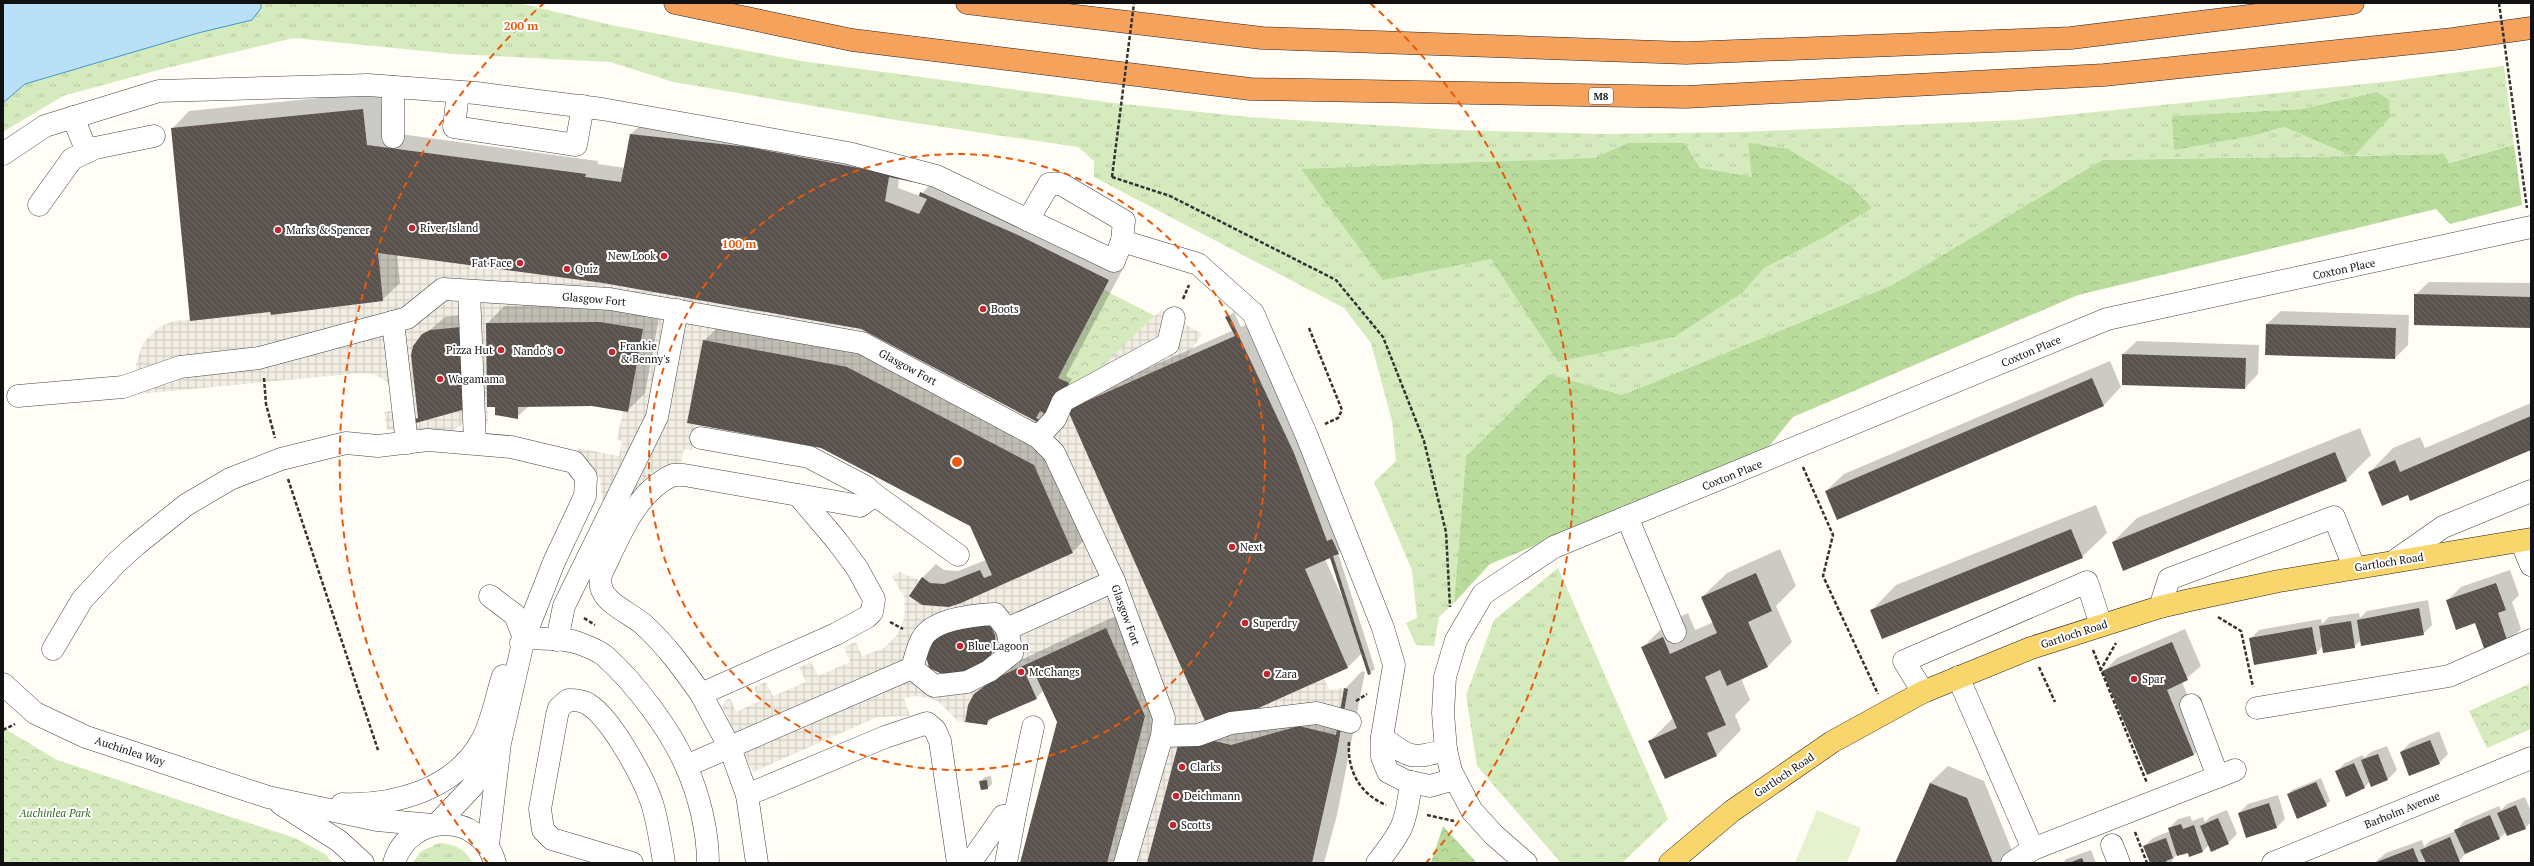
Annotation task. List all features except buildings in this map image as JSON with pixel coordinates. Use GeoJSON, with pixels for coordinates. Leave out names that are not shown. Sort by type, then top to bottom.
{"type":"FeatureCollection","features":[{"type":"Feature","properties":{"kind":"highway","name":"M8"},"geometry":{"type":"LineString","coordinates":[[675,3],[852,40],[1250,89],[1686,97],[2104,75],[2453,39],[2531,28]]}},
{"type":"Feature","properties":{"kind":"highway"},"geometry":{"type":"LineString","coordinates":[[967,3],[1262,38],[1686,54],[2071,38],[2353,3]]}},
{"type":"Feature","properties":{"kind":"main road","name":"Gartloch Road"},"geometry":{"type":"LineString","coordinates":[[1670,863],[1732,811],[1832,742],[1923,692],[2031,648],[2100,625],[2160,607],[2190,600],[2354,567],[2526,540]]}},
{"type":"Feature","properties":{"kind":"street"},"geometry":{"type":"LineString","coordinates":[[3,154],[45,126],[159,91],[368,85],[458,92],[583,106],[848,153],[936,176],[1028,220],[1114,261],[1122,241],[1124,220],[1061,184],[1049,184],[1028,220]]}},
{"type":"Feature","properties":{"kind":"street"},"geometry":{"type":"LineString","coordinates":[[392,87],[393,137]]}},
{"type":"Feature","properties":{"kind":"street"},"geometry":{"type":"LineString","coordinates":[[458,92],[454,127],[576,145],[583,106]]}},
{"type":"Feature","properties":{"kind":"street"},"geometry":{"type":"LineString","coordinates":[[73,117],[87,152]]}},
{"type":"Feature","properties":{"kind":"street"},"geometry":{"type":"LineString","coordinates":[[39,205],[72,159],[95,148],[154,136]]}},
{"type":"Feature","properties":{"kind":"street","name":"Coxton Place"},"geometry":{"type":"LineString","coordinates":[[1526,863],[1494,835],[1472,811],[1455,778],[1446,750],[1443,712],[1445,677],[1456,640],[1482,594],[1554,547],[1795,449],[2107,319],[2529,218]]}},
{"type":"Feature","properties":{"kind":"street"},"geometry":{"type":"LineString","coordinates":[[1122,241],[1198,264],[1253,313],[1306,434],[1368,588],[1394,665],[1382,737],[1382,757],[1388,772],[1410,782],[1430,786],[1455,778]]}},
{"type":"Feature","properties":{"kind":"street","name":"Glasgow Fort"},"geometry":{"type":"LineString","coordinates":[[393,322],[407,318],[443,289],[610,299],[677,310],[862,343],[1038,437],[1054,453],[1114,581],[1164,718],[1162,736],[1125,863]]}},
{"type":"Feature","properties":{"kind":"street"},"geometry":{"type":"LineString","coordinates":[[469,291],[475,443]]}},
{"type":"Feature","properties":{"kind":"street"},"geometry":{"type":"LineString","coordinates":[[557,640],[564,606],[657,417],[677,310]]}},
{"type":"Feature","properties":{"kind":"street"},"geometry":{"type":"LineString","coordinates":[[1038,437],[1055,419],[1063,401],[1168,344],[1174,318]]}},
{"type":"Feature","properties":{"kind":"street"},"geometry":{"type":"LineString","coordinates":[[18,396],[122,387],[180,368],[260,358],[393,322],[407,443]]}},
{"type":"Feature","properties":{"kind":"street"},"geometry":{"type":"LineString","coordinates":[[701,438],[809,457],[866,487],[958,555]]}},
{"type":"Feature","properties":{"kind":"street"},"geometry":{"type":"LineString","coordinates":[[53,649],[82,600],[116,563],[136,545],[192,502],[230,479],[281,459],[346,443],[378,446],[428,440],[511,446],[574,462],[586,476],[585,496],[554,562],[524,638],[503,675],[483,739],[470,758],[454,773],[421,792],[391,801],[351,804],[302,803]]}},
{"type":"Feature","properties":{"kind":"street"},"geometry":{"type":"LineString","coordinates":[[757,863],[747,795],[730,748],[701,694],[681,665],[648,629],[603,593],[600,584],[601,574],[642,499],[658,482],[673,475],[684,475],[860,506],[875,495]]}},
{"type":"Feature","properties":{"kind":"street"},"geometry":{"type":"LineString","coordinates":[[2396,560],[2443,527],[2531,491]]}},
{"type":"Feature","properties":{"kind":"street"},"geometry":{"type":"LineString","coordinates":[[701,694],[836,634],[867,617],[872,612],[874,599],[857,568],[798,494]]}},
{"type":"Feature","properties":{"kind":"street"},"geometry":{"type":"LineString","coordinates":[[1627,517],[1675,632]]}},
{"type":"Feature","properties":{"kind":"street"},"geometry":{"type":"LineString","coordinates":[[2160,607],[2169,579],[2334,517],[2354,567]]}},
{"type":"Feature","properties":{"kind":"street"},"geometry":{"type":"LineString","coordinates":[[2526,540],[2531,565]]}},
{"type":"Feature","properties":{"kind":"street"},"geometry":{"type":"LineString","coordinates":[[1007,628],[1114,581]]}},
{"type":"Feature","properties":{"kind":"street"},"geometry":{"type":"LineString","coordinates":[[1923,692],[1904,661],[2088,582],[2100,625]]}},
{"type":"Feature","properties":{"kind":"street"},"geometry":{"type":"LineString","coordinates":[[490,596],[515,615],[524,638],[500,743],[495,856]]}},
{"type":"Feature","properties":{"kind":"street"},"geometry":{"type":"LineString","coordinates":[[686,766],[912,668],[921,639],[933,628],[946,622],[975,615],[995,614],[1007,628],[1012,653],[989,671],[967,682],[934,686],[912,668]]}},
{"type":"Feature","properties":{"kind":"street"},"geometry":{"type":"LineString","coordinates":[[524,638],[580,643],[604,655],[650,708],[686,766],[701,813],[708,863]]}},
{"type":"Feature","properties":{"kind":"street"},"geometry":{"type":"LineString","coordinates":[[2257,708],[2448,676],[2531,640]]}},
{"type":"Feature","properties":{"kind":"street"},"geometry":{"type":"LineString","coordinates":[[1958,677],[2033,849]]}},
{"type":"Feature","properties":{"kind":"street","name":"Auchinlea Way"},"geometry":{"type":"LineString","coordinates":[[3,684],[35,714],[60,727],[86,737],[268,797],[377,820],[464,827],[477,834],[495,856]]}},
{"type":"Feature","properties":{"kind":"street"},"geometry":{"type":"LineString","coordinates":[[632,863],[552,839],[543,830],[540,809],[556,715],[559,708],[568,700],[588,704],[599,714],[632,761],[651,802],[657,821],[664,863]]}},
{"type":"Feature","properties":{"kind":"street"},"geometry":{"type":"LineString","coordinates":[[2012,863],[2033,849],[2227,774],[2191,705]]}},
{"type":"Feature","properties":{"kind":"street"},"geometry":{"type":"LineString","coordinates":[[1162,736],[1198,734],[1231,723],[1317,713],[1350,722]]}},
{"type":"Feature","properties":{"kind":"street"},"geometry":{"type":"LineString","coordinates":[[747,795],[885,737],[926,723],[935,730],[940,741],[958,863]]}},
{"type":"Feature","properties":{"kind":"street"},"geometry":{"type":"LineString","coordinates":[[1006,863],[1033,727]]}},
{"type":"Feature","properties":{"kind":"street"},"geometry":{"type":"LineString","coordinates":[[1382,737],[1405,754],[1420,757],[1446,750]]}},
{"type":"Feature","properties":{"kind":"street"},"geometry":{"type":"LineString","coordinates":[[394,863],[406,840],[418,831],[435,824],[472,787],[500,743]]}},
{"type":"Feature","properties":{"kind":"street","name":"Barholm Avenue"},"geometry":{"type":"LineString","coordinates":[[2273,863],[2531,758]]}},
{"type":"Feature","properties":{"kind":"street"},"geometry":{"type":"LineString","coordinates":[[1377,863],[1402,830],[1408,812],[1410,782]]}},
{"type":"Feature","properties":{"kind":"street","name":"Auchinlea Way"},"geometry":{"type":"LineString","coordinates":[[268,797],[325,831],[363,863]]}},
{"type":"Feature","properties":{"kind":"street"},"geometry":{"type":"LineString","coordinates":[[970,863],[1003,816],[1015,814]]}},
{"type":"Feature","properties":{"kind":"path"},"geometry":{"type":"LineString","coordinates":[[1134,3],[1112,176],[1170,196],[1336,280],[1383,338],[1424,441],[1446,532],[1452,627],[1456,640]]}},
{"type":"Feature","properties":{"kind":"path"},"geometry":{"type":"LineString","coordinates":[[2500,3],[2529,218]]}},
{"type":"Feature","properties":{"kind":"path"},"geometry":{"type":"LineString","coordinates":[[1174,318],[1198,264]]}},
{"type":"Feature","properties":{"kind":"path"},"geometry":{"type":"LineString","coordinates":[[1306,434],[1338,418],[1342,410],[1309,328]]}},
{"type":"Feature","properties":{"kind":"path"},"geometry":{"type":"LineString","coordinates":[[260,358],[266,404],[281,459],[378,750]]}},
{"type":"Feature","properties":{"kind":"path"},"geometry":{"type":"LineString","coordinates":[[1795,449],[1833,535],[1823,576],[1886,713]]}},
{"type":"Feature","properties":{"kind":"path"},"geometry":{"type":"LineString","coordinates":[[2190,600],[2241,631],[2257,708]]}},
{"type":"Feature","properties":{"kind":"path"},"geometry":{"type":"LineString","coordinates":[[872,612],[921,639]]}},
{"type":"Feature","properties":{"kind":"path"},"geometry":{"type":"LineString","coordinates":[[2100,625],[2100,672],[2155,802]]}},
{"type":"Feature","properties":{"kind":"path"},"geometry":{"type":"LineString","coordinates":[[2100,625],[2117,645],[2100,672]]}},
{"type":"Feature","properties":{"kind":"path"},"geometry":{"type":"LineString","coordinates":[[2031,648],[2055,702]]}},
{"type":"Feature","properties":{"kind":"path"},"geometry":{"type":"LineString","coordinates":[[2127,812],[2147,863]]}},
{"type":"Feature","properties":{"kind":"green space"},"geometry":{"type":"Polygon","coordinates":[[[3,3],[518,3],[616,26],[801,61],[1114,103],[1248,117],[1456,130],[1604,134],[1741,132],[2017,120],[2393,81],[2504,66],[2514,145],[2448,163],[2444,154],[2354,156],[2377,92],[2301,109],[2173,116],[2174,149],[2252,136],[2284,127],[2353,156],[2102,160],[1892,285],[1622,395],[1549,374],[1466,456],[1454,603],[1439,617],[1434,646],[1416,645],[1406,623],[1417,618],[1412,570],[1374,482],[1396,461],[1392,421],[1371,343],[1344,308],[1094,177],[1094,161],[1078,147],[902,121],[673,82],[610,62],[454,54],[294,38],[158,70],[63,96],[3,132],[3,3]]]}},
{"type":"Feature","properties":{"kind":"green space"},"geometry":{"type":"Polygon","coordinates":[[[2377,92],[2389,100],[2390,117],[2354,156],[2444,154],[2449,163],[2514,145],[2522,205],[2450,224],[2436,209],[2078,295],[1793,417],[1766,450],[1490,564],[1454,603],[1466,456],[1549,374],[1622,395],[1892,285],[2102,160],[2352,156],[2284,127],[2252,136],[2174,150],[2172,116],[2301,109],[2377,92]]]}},
{"type":"Feature","properties":{"kind":"green space"},"geometry":{"type":"Polygon","coordinates":[[[1627,143],[1684,143],[1700,168],[1752,177],[1748,143],[1788,149],[1853,188],[1872,208],[1828,235],[1764,268],[1742,293],[1674,337],[1558,362],[1491,259],[1383,280],[1301,169],[1595,158],[1627,143]]]}},
{"type":"Feature","properties":{"kind":"green space"},"geometry":{"type":"Polygon","coordinates":[[[1104,290],[1155,316],[1079,389],[1058,378],[1104,290]]]}},
{"type":"Feature","properties":{"kind":"green space"},"geometry":{"type":"Polygon","coordinates":[[[1558,568],[1668,819],[1622,863],[1561,863],[1477,766],[1466,695],[1494,620],[1558,568]]]}},
{"type":"Feature","properties":{"kind":"green space"},"geometry":{"type":"Polygon","coordinates":[[[2529,684],[2531,729],[2487,748],[2469,711],[2529,684]]]}},
{"type":"Feature","properties":{"kind":"green space","name":"Auchinlea Park"},"geometry":{"type":"Polygon","coordinates":[[[3,725],[10,732],[57,760],[295,838],[325,854],[333,863],[3,863],[3,725]]]}},
{"type":"Feature","properties":{"kind":"green space"},"geometry":{"type":"Polygon","coordinates":[[[1817,810],[1861,828],[1847,863],[1795,863],[1817,810]]]}},
{"type":"Feature","properties":{"kind":"green space"},"geometry":{"type":"Polygon","coordinates":[[[1443,826],[1477,863],[1431,863],[1443,826]]]}},
{"type":"Feature","properties":{"kind":"green space"},"geometry":{"type":"Polygon","coordinates":[[[439,843],[459,848],[467,854],[473,863],[413,863],[420,852],[439,843]]]}},
{"type":"Feature","properties":{"kind":"shaded area"},"geometry":{"type":"Polygon","coordinates":[[[378,253],[603,283],[861,329],[1041,424],[1043,422],[1036,418],[1040,411],[1051,417],[1069,383],[1079,388],[1161,310],[1202,334],[1186,358],[1073,407],[1065,404],[1209,729],[1324,679],[1330,690],[1344,688],[1336,735],[1299,726],[1231,745],[1178,745],[1147,863],[1107,863],[1145,716],[1106,629],[983,685],[968,705],[965,722],[958,721],[939,702],[929,698],[917,696],[904,698],[910,716],[877,717],[753,772],[723,707],[725,701],[730,698],[736,712],[760,701],[754,687],[766,682],[773,696],[806,682],[799,667],[811,662],[818,676],[850,662],[844,647],[856,642],[862,656],[884,648],[897,635],[903,622],[905,610],[904,596],[892,577],[899,572],[919,580],[909,596],[922,605],[949,607],[1073,553],[1034,465],[847,367],[687,423],[696,425],[692,450],[684,449],[681,464],[657,469],[645,478],[626,511],[602,500],[600,478],[590,465],[576,458],[577,448],[619,456],[622,441],[617,440],[623,411],[628,412],[642,329],[600,322],[486,323],[488,424],[466,422],[453,430],[393,431],[387,429],[384,412],[400,410],[393,389],[385,380],[373,374],[361,373],[22,405],[136,375],[136,364],[143,343],[159,327],[173,321],[270,312],[271,315],[382,301],[378,253]],[[461,327],[430,330],[422,334],[413,346],[411,355],[418,418],[415,419],[416,423],[473,407],[461,327]],[[982,622],[926,656],[929,668],[940,673],[950,675],[982,664],[991,655],[995,645],[995,635],[991,627],[982,622]]]}},
{"type":"Feature","properties":{"kind":"water"},"geometry":{"type":"Polygon","coordinates":[[[3,3],[261,3],[261,8],[252,20],[198,33],[25,84],[3,103],[3,3]]]}},
{"type":"Feature","properties":{"kind":"place","name":"River Island"},"geometry":{"type":"Point","coordinates":[412,228]}},
{"type":"Feature","properties":{"kind":"place","name":"Marks & Spencer"},"geometry":{"type":"Point","coordinates":[278,230]}},
{"type":"Feature","properties":{"kind":"place","name":"New Look"},"geometry":{"type":"Point","coordinates":[664,256]}},
{"type":"Feature","properties":{"kind":"place","name":"Fat Face"},"geometry":{"type":"Point","coordinates":[520,263]}},
{"type":"Feature","properties":{"kind":"place","name":"Quiz"},"geometry":{"type":"Point","coordinates":[567,269]}},
{"type":"Feature","properties":{"kind":"place","name":"Boots"},"geometry":{"type":"Point","coordinates":[983,309]}},
{"type":"Feature","properties":{"kind":"place","name":"Pizza Hut"},"geometry":{"type":"Point","coordinates":[501,350]}},
{"type":"Feature","properties":{"kind":"place","name":"Nando's"},"geometry":{"type":"Point","coordinates":[560,351]}},
{"type":"Feature","properties":{"kind":"place","name":"Frankie & Benny's"},"geometry":{"type":"Point","coordinates":[612,352]}},
{"type":"Feature","properties":{"kind":"place","name":"Wagamama"},"geometry":{"type":"Point","coordinates":[440,379]}},
{"type":"Feature","properties":{"kind":"place","name":"Next"},"geometry":{"type":"Point","coordinates":[1232,547]}},
{"type":"Feature","properties":{"kind":"place","name":"Superdry"},"geometry":{"type":"Point","coordinates":[1245,623]}},
{"type":"Feature","properties":{"kind":"place","name":"Blue Lagoon"},"geometry":{"type":"Point","coordinates":[960,646]}},
{"type":"Feature","properties":{"kind":"place","name":"McChangs"},"geometry":{"type":"Point","coordinates":[1021,672]}},
{"type":"Feature","properties":{"kind":"place","name":"Zara"},"geometry":{"type":"Point","coordinates":[1267,674]}},
{"type":"Feature","properties":{"kind":"place","name":"Spar"},"geometry":{"type":"Point","coordinates":[2134,679]}},
{"type":"Feature","properties":{"kind":"place","name":"Clarks"},"geometry":{"type":"Point","coordinates":[1182,767]}},
{"type":"Feature","properties":{"kind":"place","name":"Deichmann"},"geometry":{"type":"Point","coordinates":[1176,796]}},
{"type":"Feature","properties":{"kind":"place","name":"Scotts"},"geometry":{"type":"Point","coordinates":[1173,825]}}]}
